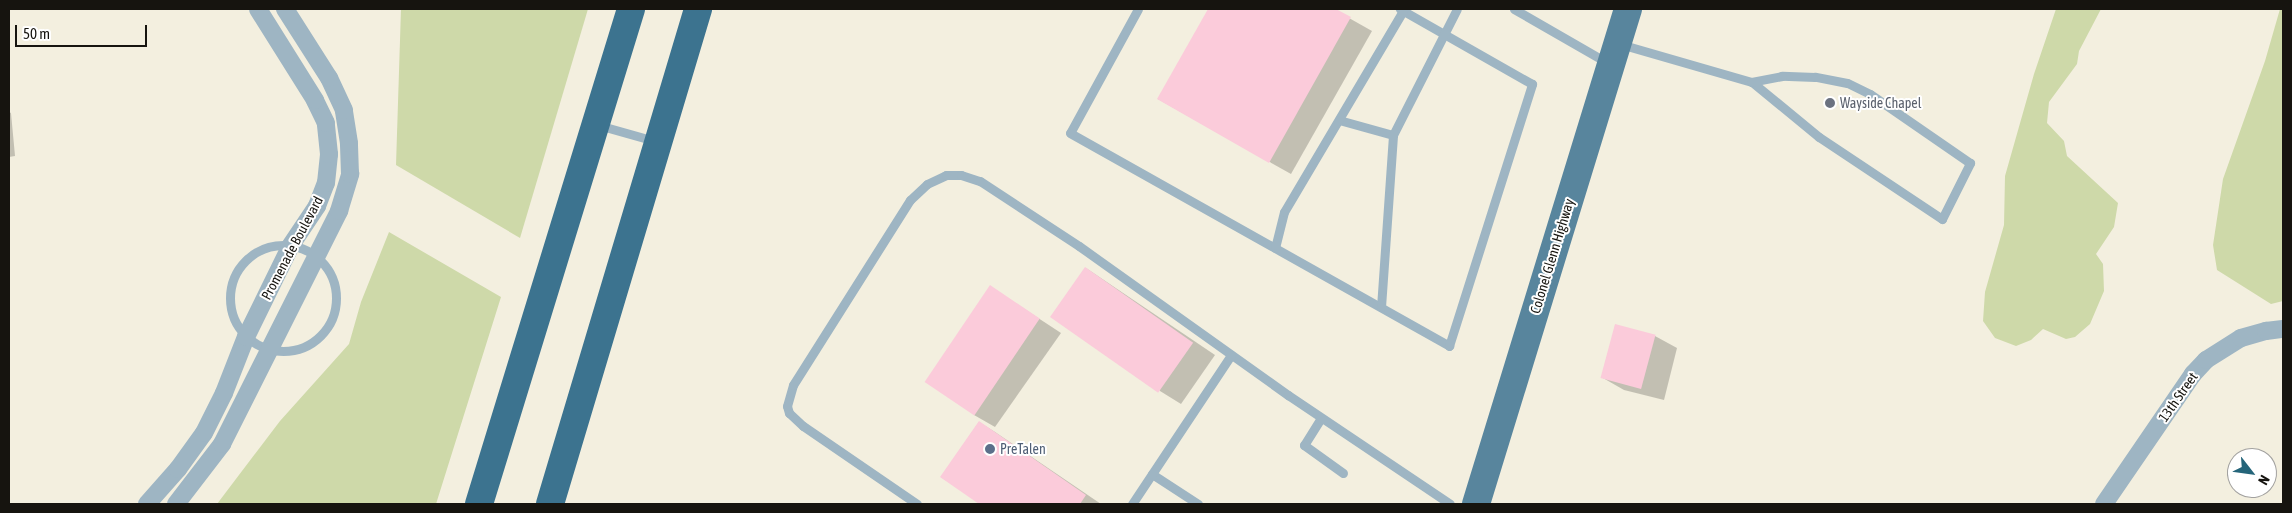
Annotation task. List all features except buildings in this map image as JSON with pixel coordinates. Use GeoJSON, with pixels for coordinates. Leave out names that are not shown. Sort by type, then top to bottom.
{"type":"FeatureCollection","features":[{"type":"Feature","properties":{"kind":"highway"},"geometry":{"type":"LineString","coordinates":[[480,504],[631,9]]}},
{"type":"Feature","properties":{"kind":"highway"},"geometry":{"type":"LineString","coordinates":[[550,504],[698,9]]}},
{"type":"Feature","properties":{"kind":"main road","name":"Colonel Glenn Highway"},"geometry":{"type":"LineString","coordinates":[[1476,504],[1628,9]]}},
{"type":"Feature","properties":{"kind":"street","name":"Promenade Boulevard"},"geometry":{"type":"LineString","coordinates":[[147,504],[178,469],[204,433],[224,393],[246,336],[291,245],[317,206],[326,183],[329,154],[326,123],[315,100],[258,9]]}},
{"type":"Feature","properties":{"kind":"street","name":"Promenade Boulevard"},"geometry":{"type":"LineString","coordinates":[[176,504],[222,444],[318,257],[339,211],[350,174],[349,144],[344,110],[333,86],[285,9]]}},
{"type":"Feature","properties":{"kind":"street","name":"13th Street"},"geometry":{"type":"LineString","coordinates":[[2104,504],[2193,374],[2206,360],[2241,338],[2266,331],[2283,329]]}},
{"type":"Feature","properties":{"kind":"lane"},"geometry":{"type":"LineString","coordinates":[[1138,9],[1070,132],[1275,248],[1381,307],[1449,346],[1532,84],[1402,10],[1284,212],[1275,248]]}},
{"type":"Feature","properties":{"kind":"lane"},"geometry":{"type":"LineString","coordinates":[[1381,307],[1393,135],[1457,9]]}},
{"type":"Feature","properties":{"kind":"lane"},"geometry":{"type":"LineString","coordinates":[[1514,9],[1614,53],[1752,82],[1782,76],[1815,77],[1848,83],[1870,94],[1970,163],[1942,219],[1819,137],[1752,82]]}},
{"type":"Feature","properties":{"kind":"lane"},"geometry":{"type":"LineString","coordinates":[[1339,120],[1393,135]]}},
{"type":"Feature","properties":{"kind":"lane"},"geometry":{"type":"LineString","coordinates":[[595,124],[658,142]]}},
{"type":"Feature","properties":{"kind":"lane"},"geometry":{"type":"LineString","coordinates":[[917,504],[803,426],[789,413],[787,406],[793,385],[910,200],[927,184],[946,175],[961,175],[980,180],[1079,246],[1322,418],[1450,504]]}},
{"type":"Feature","properties":{"kind":"lane"},"geometry":{"type":"LineString","coordinates":[[273,245],[291,245],[318,257],[331,274],[336,293],[333,317],[316,340],[296,350],[269,350],[246,336],[234,322],[230,305],[230,286],[242,264],[259,250],[273,245]]}},
{"type":"Feature","properties":{"kind":"lane"},"geometry":{"type":"LineString","coordinates":[[1132,504],[1231,354]]}},
{"type":"Feature","properties":{"kind":"lane"},"geometry":{"type":"LineString","coordinates":[[1322,418],[1304,445],[1343,474]]}},
{"type":"Feature","properties":{"kind":"lane"},"geometry":{"type":"LineString","coordinates":[[1152,474],[1198,504]]}},
{"type":"Feature","properties":{"kind":"green space"},"geometry":{"type":"Polygon","coordinates":[[[401,9],[588,9],[520,238],[396,165],[401,9]]]}},
{"type":"Feature","properties":{"kind":"green space"},"geometry":{"type":"Polygon","coordinates":[[[2056,9],[2101,9],[2079,51],[2077,64],[2049,102],[2047,123],[2064,141],[2067,156],[2118,203],[2114,227],[2096,254],[2103,264],[2104,291],[2090,324],[2075,337],[2066,339],[2043,329],[2031,340],[2016,346],[1995,338],[1983,321],[1985,292],[2004,225],[2005,176],[2034,74],[2056,9]]]}},
{"type":"Feature","properties":{"kind":"green space"},"geometry":{"type":"Polygon","coordinates":[[[2280,9],[2283,9],[2283,301],[2271,304],[2217,270],[2213,245],[2223,179],[2265,61],[2280,9]]]}},
{"type":"Feature","properties":{"kind":"green space"},"geometry":{"type":"Polygon","coordinates":[[[389,232],[501,297],[436,504],[217,504],[280,421],[349,344],[361,302],[389,232]]]}},
{"type":"Feature","properties":{"kind":"place","name":"Wayside Chapel"},"geometry":{"type":"Point","coordinates":[1830,103]}},
{"type":"Feature","properties":{"kind":"place","name":"PreTalen"},"geometry":{"type":"Point","coordinates":[990,449]}}]}
